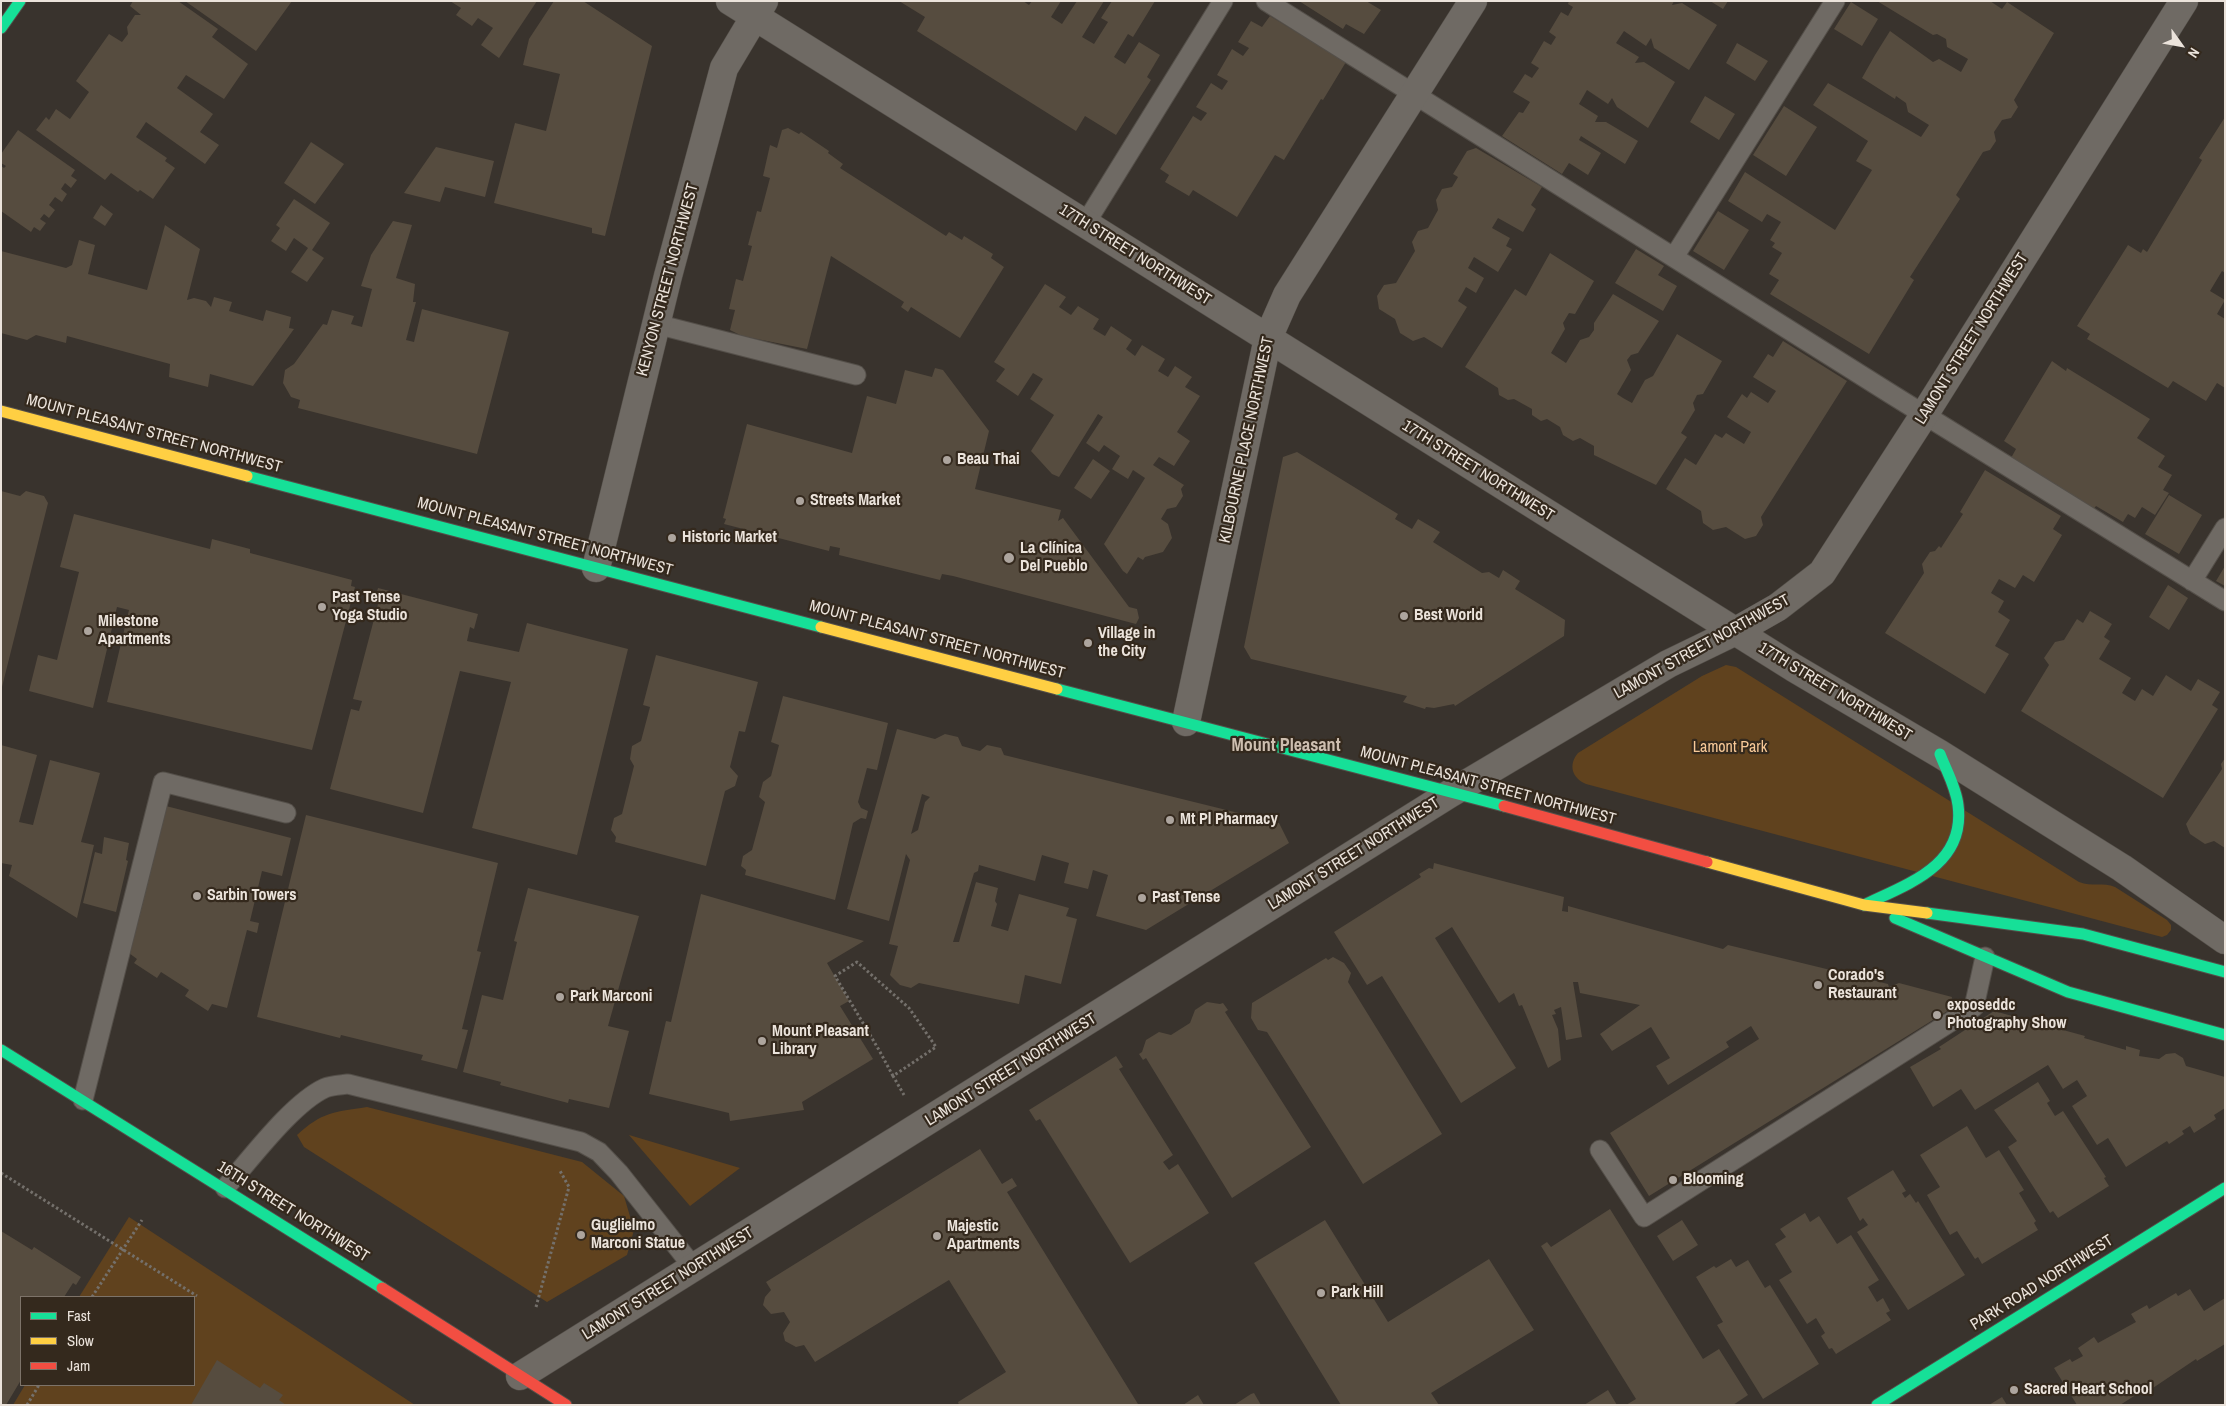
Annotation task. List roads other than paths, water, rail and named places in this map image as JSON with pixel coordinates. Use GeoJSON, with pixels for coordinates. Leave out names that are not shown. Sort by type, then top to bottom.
{"type":"FeatureCollection","features":[{"type":"Feature","properties":{"kind":"street"},"geometry":{"type":"LineString","coordinates":[[1,28],[20,1]]}},
{"type":"Feature","properties":{"kind":"street","name":"17TH STREET NORTHWEST"},"geometry":{"type":"LineString","coordinates":[[730,1],[759,9],[1085,224],[1794,668],[1940,754],[2122,868],[2225,940]]}},
{"type":"Feature","properties":{"kind":"street","name":"KILBOURNE PLACE NORTHWEST"},"geometry":{"type":"LineString","coordinates":[[1186,722],[1268,338],[1287,295],[1473,1]]}},
{"type":"Feature","properties":{"kind":"street","name":"LAMONT STREET NORTHWEST"},"geometry":{"type":"LineString","coordinates":[[520,1376],[1451,794],[1668,664],[1778,608],[1822,573],[1924,415],[2184,1]]}},
{"type":"Feature","properties":{"kind":"street","name":"KENYON STREET NORTHWEST"},"geometry":{"type":"LineString","coordinates":[[596,568],[656,324],[724,68],[759,9]]}},
{"type":"Feature","properties":{"kind":"street","name":"MOUNT PLEASANT STREET NORTHWEST"},"geometry":{"type":"LineString","coordinates":[[1,411],[1186,722],[1864,905],[2083,934],[2225,972]]}},
{"type":"Feature","properties":{"kind":"street"},"geometry":{"type":"LineString","coordinates":[[1864,905],[1927,875],[1945,858],[1953,844],[1960,825],[1958,804],[1940,754]]}},
{"type":"Feature","properties":{"kind":"street","name":"MOUNT PLEASANT STREET NORTHWEST"},"geometry":{"type":"LineString","coordinates":[[1864,905],[2068,992],[2225,1035]]}},
{"type":"Feature","properties":{"kind":"street","name":"16TH STREET NORTHWEST"},"geometry":{"type":"LineString","coordinates":[[1,1050],[225,1188],[566,1405]]}},
{"type":"Feature","properties":{"kind":"street","name":"PARK ROAD NORTHWEST"},"geometry":{"type":"LineString","coordinates":[[1877,1405],[2225,1188]]}},
{"type":"Feature","properties":{"kind":"lane"},"geometry":{"type":"LineString","coordinates":[[1085,224],[1223,1]]}},
{"type":"Feature","properties":{"kind":"lane"},"geometry":{"type":"LineString","coordinates":[[1266,1],[1924,415],[2225,601]]}},
{"type":"Feature","properties":{"kind":"lane"},"geometry":{"type":"LineString","coordinates":[[1674,257],[1835,1]]}},
{"type":"Feature","properties":{"kind":"lane"},"geometry":{"type":"LineString","coordinates":[[656,324],[856,375]]}},
{"type":"Feature","properties":{"kind":"lane"},"geometry":{"type":"LineString","coordinates":[[2192,580],[2225,528]]}},
{"type":"Feature","properties":{"kind":"lane"},"geometry":{"type":"LineString","coordinates":[[83,1100],[163,782],[286,813]]}},
{"type":"Feature","properties":{"kind":"lane"},"geometry":{"type":"LineString","coordinates":[[1600,1150],[1644,1217],[1974,1006],[1985,957]]}},
{"type":"Feature","properties":{"kind":"lane"},"geometry":{"type":"LineString","coordinates":[[225,1188],[269,1136],[309,1097],[327,1087],[348,1084],[581,1142],[599,1152],[618,1173],[694,1268]]}},
{"type":"Feature","properties":{"kind":"place","name":"Beau Thai"},"geometry":{"type":"Point","coordinates":[947,460]}},
{"type":"Feature","properties":{"kind":"place","name":"Streets Market"},"geometry":{"type":"Point","coordinates":[800,501]}},
{"type":"Feature","properties":{"kind":"place","name":"Historic Market"},"geometry":{"type":"Point","coordinates":[672,538]}},
{"type":"Feature","properties":{"kind":"place","name":"La Clínica Del Pueblo"},"geometry":{"type":"Point","coordinates":[1009,558]}},
{"type":"Feature","properties":{"kind":"place","name":"Past Tense Yoga Studio"},"geometry":{"type":"Point","coordinates":[322,607]}},
{"type":"Feature","properties":{"kind":"place","name":"Best World"},"geometry":{"type":"Point","coordinates":[1404,616]}},
{"type":"Feature","properties":{"kind":"place","name":"Milestone Apartments"},"geometry":{"type":"Point","coordinates":[88,631]}},
{"type":"Feature","properties":{"kind":"place","name":"Village in the City"},"geometry":{"type":"Point","coordinates":[1088,643]}},
{"type":"Feature","properties":{"kind":"place","name":"Mt Pl Pharmacy"},"geometry":{"type":"Point","coordinates":[1170,820]}},
{"type":"Feature","properties":{"kind":"place","name":"Sarbin Towers"},"geometry":{"type":"Point","coordinates":[197,896]}},
{"type":"Feature","properties":{"kind":"place","name":"Past Tense"},"geometry":{"type":"Point","coordinates":[1142,898]}},
{"type":"Feature","properties":{"kind":"place","name":"Corado's Restaurant"},"geometry":{"type":"Point","coordinates":[1818,985]}},
{"type":"Feature","properties":{"kind":"place","name":"Park Marconi"},"geometry":{"type":"Point","coordinates":[560,997]}},
{"type":"Feature","properties":{"kind":"place","name":"exposeddc Photography Show"},"geometry":{"type":"Point","coordinates":[1937,1015]}},
{"type":"Feature","properties":{"kind":"place","name":"Mount Pleasant Library"},"geometry":{"type":"Point","coordinates":[762,1041]}},
{"type":"Feature","properties":{"kind":"place","name":"Blooming"},"geometry":{"type":"Point","coordinates":[1673,1180]}},
{"type":"Feature","properties":{"kind":"place","name":"Guglielmo Marconi Statue"},"geometry":{"type":"Point","coordinates":[581,1235]}},
{"type":"Feature","properties":{"kind":"place","name":"Majestic Apartments"},"geometry":{"type":"Point","coordinates":[937,1236]}},
{"type":"Feature","properties":{"kind":"place","name":"Park Hill"},"geometry":{"type":"Point","coordinates":[1321,1293]}},
{"type":"Feature","properties":{"kind":"place","name":"Sacred Heart School"},"geometry":{"type":"Point","coordinates":[2014,1390]}},
{"type":"Feature","properties":{"kind":"district","name":"Mount Pleasant"},"geometry":{"type":"Point","coordinates":[1286,746]}},
{"type":"Feature","properties":{"kind":"park label","name":"Lamont Park"},"geometry":{"type":"Point","coordinates":[1730,748]}}]}
